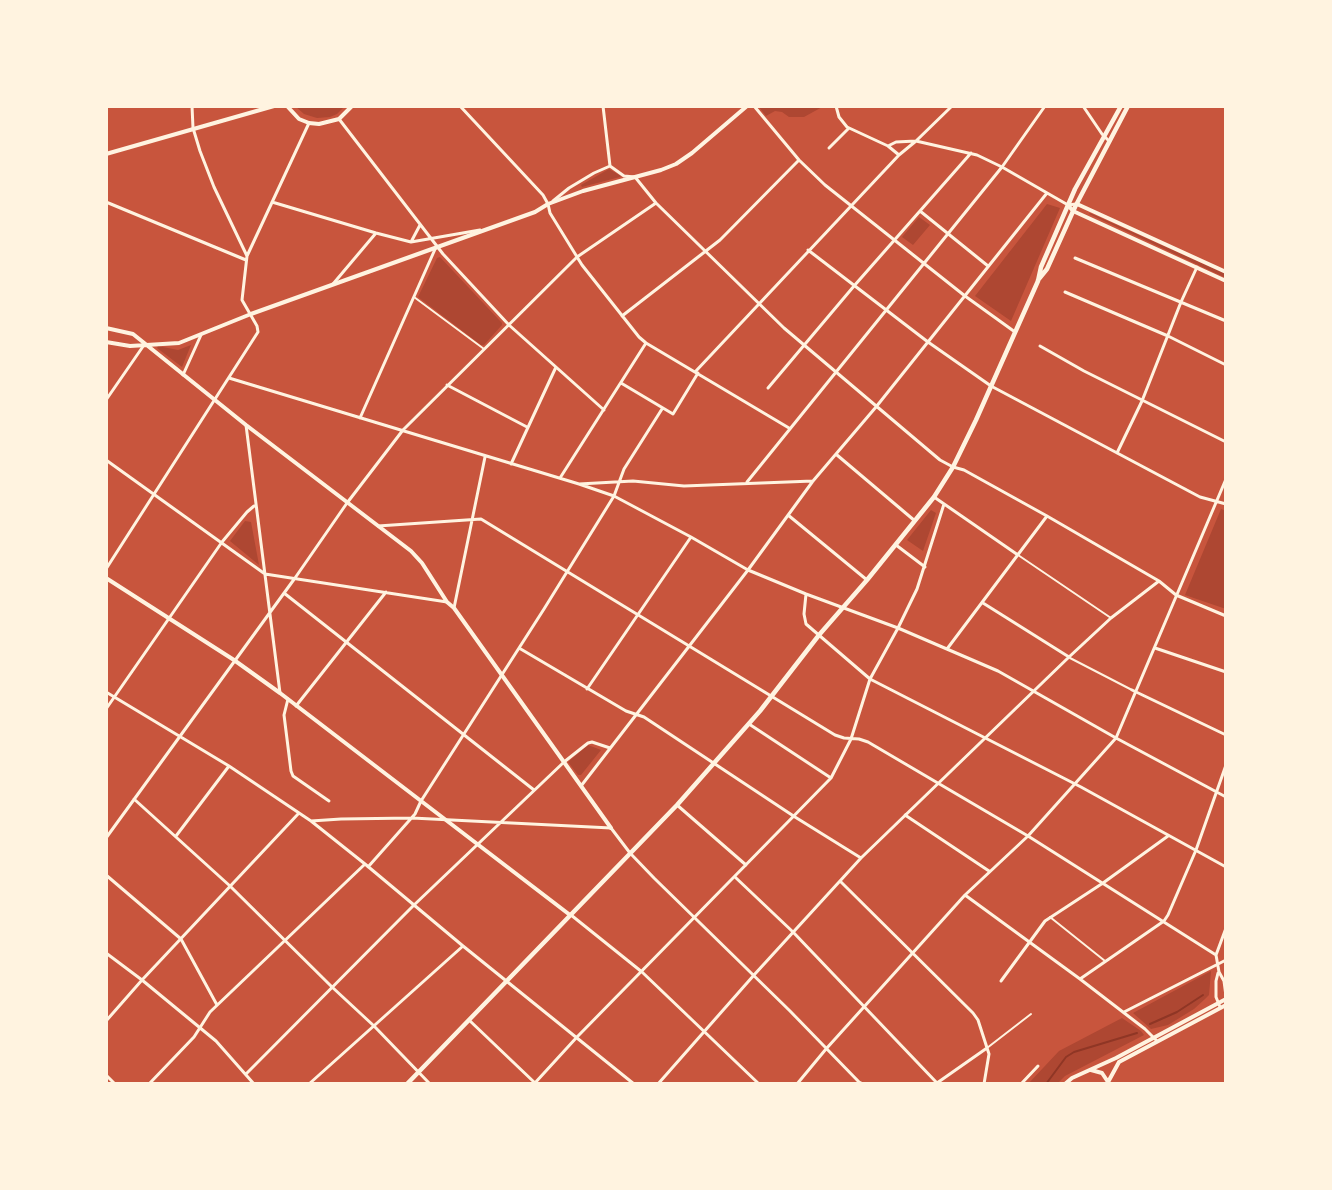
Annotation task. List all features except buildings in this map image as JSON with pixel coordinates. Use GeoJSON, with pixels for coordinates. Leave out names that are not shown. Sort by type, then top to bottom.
{"type":"FeatureCollection","features":[{"type":"Feature","properties":{"kind":"main road"},"geometry":{"type":"LineString","coordinates":[[407,1084],[677,805],[772,696],[934,497],[953,467],[991,386],[1038,280],[1041,268],[1068,205],[1121,106]]}},
{"type":"Feature","properties":{"kind":"main road"},"geometry":{"type":"LineString","coordinates":[[1038,280],[1051,262],[1076,204],[1128,106]]}},
{"type":"Feature","properties":{"kind":"street"},"geometry":{"type":"LineString","coordinates":[[192,106],[193,128],[214,187],[247,258]]}},
{"type":"Feature","properties":{"kind":"street"},"geometry":{"type":"LineString","coordinates":[[106,154],[274,106]]}},
{"type":"Feature","properties":{"kind":"street"},"geometry":{"type":"LineString","coordinates":[[287,106],[299,119],[309,123],[326,124],[339,119],[352,106]]}},
{"type":"Feature","properties":{"kind":"street"},"geometry":{"type":"LineString","coordinates":[[460,106],[529,179],[548,204],[550,212],[577,257],[622,317],[646,343],[789,428]]}},
{"type":"Feature","properties":{"kind":"street"},"geometry":{"type":"LineString","coordinates":[[603,106],[610,166],[624,176],[636,177],[656,202],[758,304],[803,345],[940,460],[964,470],[1047,516],[1159,581],[1176,595],[1226,616]]}},
{"type":"Feature","properties":{"kind":"street"},"geometry":{"type":"LineString","coordinates":[[548,204],[583,191],[661,170],[676,164],[692,153],[747,106]]}},
{"type":"Feature","properties":{"kind":"street"},"geometry":{"type":"LineString","coordinates":[[754,106],[799,160],[825,185],[965,296],[1015,332]]}},
{"type":"Feature","properties":{"kind":"street"},"geometry":{"type":"LineString","coordinates":[[836,106],[839,117],[849,128],[888,146],[899,155]]}},
{"type":"Feature","properties":{"kind":"street"},"geometry":{"type":"LineString","coordinates":[[621,383],[672,414],[696,372],[808,250],[899,155],[916,142],[952,106]]}},
{"type":"Feature","properties":{"kind":"street"},"geometry":{"type":"LineString","coordinates":[[746,483],[1002,167],[1045,106]]}},
{"type":"Feature","properties":{"kind":"street"},"geometry":{"type":"LineString","coordinates":[[1083,106],[1109,141]]}},
{"type":"Feature","properties":{"kind":"street"},"geometry":{"type":"LineString","coordinates":[[339,119],[436,246],[509,325],[604,410]]}},
{"type":"Feature","properties":{"kind":"street"},"geometry":{"type":"LineString","coordinates":[[106,569],[258,332],[251,314],[242,300],[247,258],[309,123]]}},
{"type":"Feature","properties":{"kind":"street"},"geometry":{"type":"LineString","coordinates":[[829,148],[849,128]]}},
{"type":"Feature","properties":{"kind":"street"},"geometry":{"type":"LineString","coordinates":[[888,146],[896,142],[916,142],[971,153],[1002,167],[1068,205],[1073,211],[1226,281]]}},
{"type":"Feature","properties":{"kind":"street"},"geometry":{"type":"LineString","coordinates":[[768,388],[803,345],[971,153]]}},
{"type":"Feature","properties":{"kind":"street"},"geometry":{"type":"LineString","coordinates":[[622,317],[726,234],[799,160]]}},
{"type":"Feature","properties":{"kind":"street"},"geometry":{"type":"LineString","coordinates":[[106,342],[130,346],[179,343],[251,314],[535,212],[569,188],[610,166]]}},
{"type":"Feature","properties":{"kind":"street"},"geometry":{"type":"LineString","coordinates":[[581,786],[748,570],[813,481],[876,407],[1047,193]]}},
{"type":"Feature","properties":{"kind":"street"},"geometry":{"type":"LineString","coordinates":[[106,202],[247,258]]}},
{"type":"Feature","properties":{"kind":"street"},"geometry":{"type":"LineString","coordinates":[[272,202],[376,234],[411,242],[483,230]]}},
{"type":"Feature","properties":{"kind":"street"},"geometry":{"type":"LineString","coordinates":[[106,838],[295,578],[347,503],[403,430],[577,257],[656,202]]}},
{"type":"Feature","properties":{"kind":"street"},"geometry":{"type":"LineString","coordinates":[[1068,205],[1076,204],[1226,272]]}},
{"type":"Feature","properties":{"kind":"street"},"geometry":{"type":"LineString","coordinates":[[920,211],[988,266]]}},
{"type":"Feature","properties":{"kind":"street"},"geometry":{"type":"LineString","coordinates":[[411,242],[420,225]]}},
{"type":"Feature","properties":{"kind":"street"},"geometry":{"type":"LineString","coordinates":[[331,286],[376,234]]}},
{"type":"Feature","properties":{"kind":"street"},"geometry":{"type":"LineString","coordinates":[[360,418],[436,246]]}},
{"type":"Feature","properties":{"kind":"street"},"geometry":{"type":"LineString","coordinates":[[808,250],[886,311],[991,386],[1200,497],[1226,504]]}},
{"type":"Feature","properties":{"kind":"street"},"geometry":{"type":"LineString","coordinates":[[1075,258],[1226,321]]}},
{"type":"Feature","properties":{"kind":"street"},"geometry":{"type":"LineString","coordinates":[[1117,453],[1142,400],[1197,267]]}},
{"type":"Feature","properties":{"kind":"street"},"geometry":{"type":"LineString","coordinates":[[1065,292],[1168,336],[1226,365]]}},
{"type":"Feature","properties":{"kind":"street"},"geometry":{"type":"LineString","coordinates":[[414,297],[484,349]]}},
{"type":"Feature","properties":{"kind":"street"},"geometry":{"type":"LineString","coordinates":[[106,328],[133,334],[214,401],[416,557],[630,853],[862,1084]]}},
{"type":"Feature","properties":{"kind":"street"},"geometry":{"type":"LineString","coordinates":[[182,375],[201,334]]}},
{"type":"Feature","properties":{"kind":"street"},"geometry":{"type":"LineString","coordinates":[[560,478],[646,343]]}},
{"type":"Feature","properties":{"kind":"street"},"geometry":{"type":"LineString","coordinates":[[106,400],[144,344]]}},
{"type":"Feature","properties":{"kind":"street"},"geometry":{"type":"LineString","coordinates":[[1040,346],[1226,442]]}},
{"type":"Feature","properties":{"kind":"street"},"geometry":{"type":"LineString","coordinates":[[511,464],[556,367]]}},
{"type":"Feature","properties":{"kind":"street"},"geometry":{"type":"LineString","coordinates":[[229,378],[614,496],[748,570],[898,628],[998,671],[1116,738],[1226,797]]}},
{"type":"Feature","properties":{"kind":"street"},"geometry":{"type":"LineString","coordinates":[[447,385],[527,428]]}},
{"type":"Feature","properties":{"kind":"street"},"geometry":{"type":"LineString","coordinates":[[149,1084],[187,1045],[217,1005],[366,865],[412,818],[614,496],[624,469],[662,409]]}},
{"type":"Feature","properties":{"kind":"street"},"geometry":{"type":"LineString","coordinates":[[246,426],[280,693]]}},
{"type":"Feature","properties":{"kind":"street"},"geometry":{"type":"LineString","coordinates":[[837,455],[916,521]]}},
{"type":"Feature","properties":{"kind":"street"},"geometry":{"type":"LineString","coordinates":[[454,608],[485,456]]}},
{"type":"Feature","properties":{"kind":"street"},"geometry":{"type":"LineString","coordinates":[[106,460],[265,574],[447,602]]}},
{"type":"Feature","properties":{"kind":"street"},"geometry":{"type":"LineString","coordinates":[[797,1084],[826,1049],[914,954],[965,895],[1028,836],[1116,738],[1134,691],[1155,648],[1226,479]]}},
{"type":"Feature","properties":{"kind":"street"},"geometry":{"type":"LineString","coordinates":[[579,484],[619,481],[684,486],[813,481]]}},
{"type":"Feature","properties":{"kind":"street"},"geometry":{"type":"LineString","coordinates":[[934,497],[1111,618]]}},
{"type":"Feature","properties":{"kind":"street"},"geometry":{"type":"LineString","coordinates":[[469,1020],[535,1083],[577,1037],[832,778],[851,738],[870,680],[917,589],[944,504]]}},
{"type":"Feature","properties":{"kind":"street"},"geometry":{"type":"LineString","coordinates":[[106,709],[222,542],[247,512],[255,506]]}},
{"type":"Feature","properties":{"kind":"street"},"geometry":{"type":"LineString","coordinates":[[788,514],[867,580]]}},
{"type":"Feature","properties":{"kind":"street"},"geometry":{"type":"LineString","coordinates":[[947,649],[1047,516]]}},
{"type":"Feature","properties":{"kind":"street"},"geometry":{"type":"LineString","coordinates":[[377,526],[472,518],[480,519],[835,735],[868,742],[1028,836],[1216,955]]}},
{"type":"Feature","properties":{"kind":"street"},"geometry":{"type":"LineString","coordinates":[[587,689],[691,537]]}},
{"type":"Feature","properties":{"kind":"street"},"geometry":{"type":"LineString","coordinates":[[896,544],[924,567]]}},
{"type":"Feature","properties":{"kind":"street"},"geometry":{"type":"LineString","coordinates":[[106,578],[234,660],[280,693],[570,915],[642,972],[759,1084]]}},
{"type":"Feature","properties":{"kind":"street"},"geometry":{"type":"LineString","coordinates":[[658,1084],[860,858],[1111,618],[1159,581]]}},
{"type":"Feature","properties":{"kind":"street"},"geometry":{"type":"LineString","coordinates":[[296,706],[386,592]]}},
{"type":"Feature","properties":{"kind":"street"},"geometry":{"type":"LineString","coordinates":[[284,593],[534,790]]}},
{"type":"Feature","properties":{"kind":"street"},"geometry":{"type":"LineString","coordinates":[[806,594],[804,619],[806,624],[870,680],[1074,784],[1226,867]]}},
{"type":"Feature","properties":{"kind":"street"},"geometry":{"type":"LineString","coordinates":[[983,603],[1069,657],[1134,691],[1226,735]]}},
{"type":"Feature","properties":{"kind":"street"},"geometry":{"type":"LineString","coordinates":[[519,648],[587,689],[644,717],[860,858]]}},
{"type":"Feature","properties":{"kind":"street"},"geometry":{"type":"LineString","coordinates":[[1155,648],[1226,672]]}},
{"type":"Feature","properties":{"kind":"street"},"geometry":{"type":"LineString","coordinates":[[106,692],[229,766],[299,812],[634,1084]]}},
{"type":"Feature","properties":{"kind":"street"},"geometry":{"type":"LineString","coordinates":[[288,699],[284,715],[290,771],[293,776],[329,801]]}},
{"type":"Feature","properties":{"kind":"street"},"geometry":{"type":"LineString","coordinates":[[748,724],[832,778]]}},
{"type":"Feature","properties":{"kind":"street"},"geometry":{"type":"LineString","coordinates":[[246,1074],[413,906],[564,762],[588,743],[592,742],[610,748]]}},
{"type":"Feature","properties":{"kind":"street"},"geometry":{"type":"LineString","coordinates":[[1080,979],[1164,921],[1196,850],[1226,765]]}},
{"type":"Feature","properties":{"kind":"street"},"geometry":{"type":"LineString","coordinates":[[176,836],[229,766]]}},
{"type":"Feature","properties":{"kind":"street"},"geometry":{"type":"LineString","coordinates":[[134,798],[286,940],[430,1084]]}},
{"type":"Feature","properties":{"kind":"street"},"geometry":{"type":"LineString","coordinates":[[677,805],[746,865]]}},
{"type":"Feature","properties":{"kind":"street"},"geometry":{"type":"LineString","coordinates":[[106,1021],[299,812]]}},
{"type":"Feature","properties":{"kind":"street"},"geometry":{"type":"LineString","coordinates":[[905,815],[989,871]]}},
{"type":"Feature","properties":{"kind":"street"},"geometry":{"type":"LineString","coordinates":[[311,821],[412,818],[611,828]]}},
{"type":"Feature","properties":{"kind":"street"},"geometry":{"type":"LineString","coordinates":[[1001,981],[1044,921],[1103,883],[1168,836]]}},
{"type":"Feature","properties":{"kind":"street"},"geometry":{"type":"LineString","coordinates":[[106,875],[181,939],[217,1005]]}},
{"type":"Feature","properties":{"kind":"street"},"geometry":{"type":"LineString","coordinates":[[735,877],[793,932],[937,1083],[1031,1014]]}},
{"type":"Feature","properties":{"kind":"street"},"geometry":{"type":"LineString","coordinates":[[840,881],[978,1020],[989,1054],[984,1084]]}},
{"type":"Feature","properties":{"kind":"street"},"geometry":{"type":"LineString","coordinates":[[965,895],[1029,940],[1128,1015],[1156,1039]]}},
{"type":"Feature","properties":{"kind":"street"},"geometry":{"type":"LineString","coordinates":[[1050,917],[1106,961]]}},
{"type":"Feature","properties":{"kind":"street"},"geometry":{"type":"LineString","coordinates":[[1219,1004],[1216,997],[1218,964],[1216,955],[1222,944],[1226,928]]}},
{"type":"Feature","properties":{"kind":"street"},"geometry":{"type":"LineString","coordinates":[[1222,944],[1226,946]]}},
{"type":"Feature","properties":{"kind":"street"},"geometry":{"type":"LineString","coordinates":[[309,1084],[462,946]]}},
{"type":"Feature","properties":{"kind":"street"},"geometry":{"type":"LineString","coordinates":[[106,953],[216,1041],[254,1084]]}},
{"type":"Feature","properties":{"kind":"street"},"geometry":{"type":"LineString","coordinates":[[1124,1012],[1226,960]]}},
{"type":"Feature","properties":{"kind":"street"},"geometry":{"type":"LineString","coordinates":[[1107,1083],[1119,1062],[1219,1004],[1226,998],[1224,982],[1218,972]]}},
{"type":"Feature","properties":{"kind":"street"},"geometry":{"type":"LineString","coordinates":[[1219,1004],[1226,1005]]}},
{"type":"Feature","properties":{"kind":"street"},"geometry":{"type":"LineString","coordinates":[[1065,1084],[1072,1078],[1156,1039]]}},
{"type":"Feature","properties":{"kind":"street"},"geometry":{"type":"LineString","coordinates":[[1021,1084],[1038,1066]]}},
{"type":"Feature","properties":{"kind":"street"},"geometry":{"type":"LineString","coordinates":[[1090,1070],[1102,1073],[1107,1083]]}},
{"type":"Feature","properties":{"kind":"street"},"geometry":{"type":"LineString","coordinates":[[106,1075],[115,1084]]}},
{"type":"Feature","properties":{"kind":"shaded area"},"geometry":{"type":"Polygon","coordinates":[[[295,106],[345,106],[337,114],[330,117],[317,118],[304,114],[295,106]]]}},
{"type":"Feature","properties":{"kind":"shaded area"},"geometry":{"type":"Polygon","coordinates":[[[758,106],[824,106],[804,117],[789,117],[782,112],[775,111],[766,116],[758,106]]]}},
{"type":"Feature","properties":{"kind":"shaded area"},"geometry":{"type":"Polygon","coordinates":[[[609,169],[621,176],[582,187],[581,185],[609,169]]]}},
{"type":"Feature","properties":{"kind":"shaded area"},"geometry":{"type":"Polygon","coordinates":[[[1047,204],[1060,208],[1011,321],[975,296],[1047,204]]]}},
{"type":"Feature","properties":{"kind":"shaded area"},"geometry":{"type":"Polygon","coordinates":[[[1089,214],[1226,274],[1226,278],[1089,214]]]}},
{"type":"Feature","properties":{"kind":"shaded area"},"geometry":{"type":"Polygon","coordinates":[[[919,217],[930,225],[913,245],[902,237],[919,217]]]}},
{"type":"Feature","properties":{"kind":"shaded area"},"geometry":{"type":"Polygon","coordinates":[[[440,257],[502,323],[484,345],[481,345],[418,297],[437,258],[440,257]]]}},
{"type":"Feature","properties":{"kind":"shaded area"},"geometry":{"type":"Polygon","coordinates":[[[191,345],[182,367],[157,348],[158,346],[178,350],[191,345]]]}},
{"type":"Feature","properties":{"kind":"shaded area"},"geometry":{"type":"Polygon","coordinates":[[[1221,509],[1226,511],[1226,609],[1185,595],[1221,509]]]}},
{"type":"Feature","properties":{"kind":"shaded area"},"geometry":{"type":"Polygon","coordinates":[[[931,510],[936,513],[923,551],[907,540],[931,510]]]}},
{"type":"Feature","properties":{"kind":"shaded area"},"geometry":{"type":"Polygon","coordinates":[[[245,521],[251,522],[259,565],[230,541],[245,521]]]}},
{"type":"Feature","properties":{"kind":"shaded area"},"geometry":{"type":"Polygon","coordinates":[[[588,745],[601,750],[581,775],[578,775],[568,762],[588,745]]]}},
{"type":"Feature","properties":{"kind":"shaded area"},"geometry":{"type":"Polygon","coordinates":[[[1211,971],[1209,995],[1194,1009],[1168,1025],[1151,1029],[1133,1013],[1211,971]]]}},
{"type":"Feature","properties":{"kind":"shaded area"},"geometry":{"type":"Polygon","coordinates":[[[1122,1018],[1144,1035],[1065,1076],[1057,1084],[1028,1084],[1059,1051],[1122,1018]]]}},
{"type":"Feature","properties":{"kind":"waterway"},"geometry":{"type":"LineString","coordinates":[[1150,1024],[1177,1012],[1203,995]]}},
{"type":"Feature","properties":{"kind":"waterway"},"geometry":{"type":"LineString","coordinates":[[1046,1084],[1066,1057],[1074,1052],[1137,1033]]}}]}
